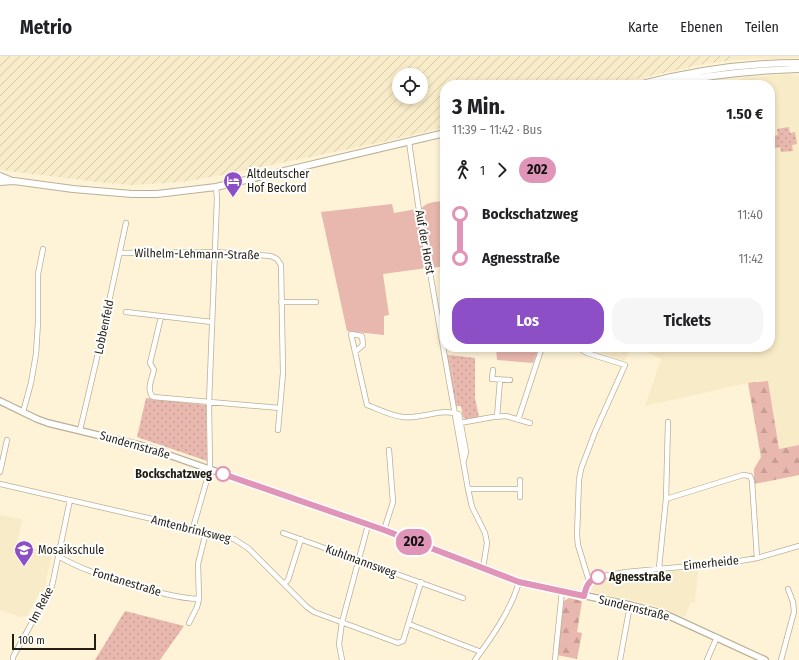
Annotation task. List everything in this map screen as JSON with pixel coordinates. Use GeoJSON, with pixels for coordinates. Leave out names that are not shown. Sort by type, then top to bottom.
{"type":"FeatureCollection","features":[{"type":"Feature","properties":{"kind":"main road"},"geometry":{"type":"LineString","coordinates":[[660,80],[691,73],[726,68],[799,63]]}},
{"type":"Feature","properties":{"kind":"main road"},"geometry":{"type":"LineString","coordinates":[[685,80],[725,73],[756,70],[799,69]]}},
{"type":"Feature","properties":{"kind":"main road"},"geometry":{"type":"LineString","coordinates":[[0,182],[14,181],[73,189],[132,194],[172,192],[216,187],[440,134]]}},
{"type":"Feature","properties":{"kind":"main road"},"geometry":{"type":"LineString","coordinates":[[0,176],[14,181]]}},
{"type":"Feature","properties":{"kind":"street","name":"Auf der Horst"},"geometry":{"type":"LineString","coordinates":[[409,142],[440,331]]}},
{"type":"Feature","properties":{"kind":"street"},"geometry":{"type":"LineString","coordinates":[[193,528],[210,469],[210,403],[217,198],[216,187]]}},
{"type":"Feature","properties":{"kind":"street","name":"Lobbenfeld"},"geometry":{"type":"LineString","coordinates":[[80,430],[126,223]]}},
{"type":"Feature","properties":{"kind":"street"},"geometry":{"type":"LineString","coordinates":[[23,412],[31,383],[36,354],[38,274],[43,249]]}},
{"type":"Feature","properties":{"kind":"street","name":"Wilhelm-Lehmann-Straße"},"geometry":{"type":"LineString","coordinates":[[120,253],[215,252],[275,257],[281,265],[283,373],[278,430]]}},
{"type":"Feature","properties":{"kind":"street"},"geometry":{"type":"LineString","coordinates":[[281,302],[316,302]]}},
{"type":"Feature","properties":{"kind":"street"},"geometry":{"type":"LineString","coordinates":[[126,312],[212,322]]}},
{"type":"Feature","properties":{"kind":"street"},"geometry":{"type":"LineString","coordinates":[[161,316],[150,363],[154,370],[149,389],[150,394],[153,397],[280,408]]}},
{"type":"Feature","properties":{"kind":"street"},"geometry":{"type":"LineString","coordinates":[[355,352],[367,405],[403,417],[454,412]]}},
{"type":"Feature","properties":{"kind":"street","name":"Auf der Horst"},"geometry":{"type":"LineString","coordinates":[[444,352],[468,490],[472,507],[485,533],[487,543],[482,568]]}},
{"type":"Feature","properties":{"kind":"street"},"geometry":{"type":"LineString","coordinates":[[518,420],[540,352]]}},
{"type":"Feature","properties":{"kind":"street"},"geometry":{"type":"LineString","coordinates":[[584,352],[586,354],[625,366],[595,432],[581,469],[579,480],[577,535],[578,545],[589,581],[585,589],[584,596]]}},
{"type":"Feature","properties":{"kind":"street"},"geometry":{"type":"LineString","coordinates":[[493,370],[492,379],[510,380]]}},
{"type":"Feature","properties":{"kind":"street"},"geometry":{"type":"LineString","coordinates":[[497,417],[500,380]]}},
{"type":"Feature","properties":{"kind":"street","name":"Sundernstraße"},"geometry":{"type":"LineString","coordinates":[[0,401],[48,423],[143,446],[384,530],[519,582],[630,605],[665,614],[766,660]]}},
{"type":"Feature","properties":{"kind":"street","name":"Auf der Horst"},"geometry":{"type":"LineString","coordinates":[[454,412],[459,414],[466,452],[463,461]]}},
{"type":"Feature","properties":{"kind":"street"},"geometry":{"type":"LineString","coordinates":[[460,423],[506,416],[530,423]]}},
{"type":"Feature","properties":{"kind":"street"},"geometry":{"type":"LineString","coordinates":[[659,568],[666,499],[668,422]]}},
{"type":"Feature","properties":{"kind":"street"},"geometry":{"type":"LineString","coordinates":[[0,472],[7,440]]}},
{"type":"Feature","properties":{"kind":"street"},"geometry":{"type":"LineString","coordinates":[[384,530],[393,502],[389,450]]}},
{"type":"Feature","properties":{"kind":"street"},"geometry":{"type":"LineString","coordinates":[[666,499],[743,475],[750,476],[752,481],[757,558]]}},
{"type":"Feature","properties":{"kind":"street"},"geometry":{"type":"LineString","coordinates":[[520,480],[520,497]]}},
{"type":"Feature","properties":{"kind":"street","name":"Amtenbrinksweg"},"geometry":{"type":"LineString","coordinates":[[0,484],[226,536],[241,542],[266,564],[284,584],[314,612],[398,643],[403,641],[408,624]]}},
{"type":"Feature","properties":{"kind":"street"},"geometry":{"type":"LineString","coordinates":[[468,490],[520,489]]}},
{"type":"Feature","properties":{"kind":"street","name":"Im Reke"},"geometry":{"type":"LineString","coordinates":[[13,660],[13,657],[52,586],[70,500]]}},
{"type":"Feature","properties":{"kind":"street"},"geometry":{"type":"LineString","coordinates":[[342,660],[339,644],[342,622],[368,525]]}},
{"type":"Feature","properties":{"kind":"street"},"geometry":{"type":"LineString","coordinates":[[189,623],[197,607],[199,599],[198,564],[206,532]]}},
{"type":"Feature","properties":{"kind":"street","name":"Kuhlmannsweg"},"geometry":{"type":"LineString","coordinates":[[284,533],[463,598]]}},
{"type":"Feature","properties":{"kind":"street"},"geometry":{"type":"LineString","coordinates":[[284,584],[288,580],[301,540]]}},
{"type":"Feature","properties":{"kind":"street","name":"Eimerheide"},"geometry":{"type":"LineString","coordinates":[[589,581],[614,574],[659,568],[734,562],[757,558],[799,546]]}},
{"type":"Feature","properties":{"kind":"street","name":"Fontanestraße"},"geometry":{"type":"LineString","coordinates":[[58,556],[84,569],[150,590],[183,598],[199,599]]}},
{"type":"Feature","properties":{"kind":"street"},"geometry":{"type":"LineString","coordinates":[[421,582],[408,624],[481,652]]}},
{"type":"Feature","properties":{"kind":"street"},"geometry":{"type":"LineString","coordinates":[[475,660],[514,598],[519,582]]}},
{"type":"Feature","properties":{"kind":"street"},"geometry":{"type":"LineString","coordinates":[[781,660],[794,612],[793,602],[788,589]]}},
{"type":"Feature","properties":{"kind":"street"},"geometry":{"type":"LineString","coordinates":[[555,660],[562,591]]}},
{"type":"Feature","properties":{"kind":"street"},"geometry":{"type":"LineString","coordinates":[[620,660],[630,605]]}},
{"type":"Feature","properties":{"kind":"street"},"geometry":{"type":"LineString","coordinates":[[706,660],[717,638]]}},
{"type":"Feature","properties":{"kind":"shaded area"},"geometry":{"type":"Polygon","coordinates":[[[0,56],[734,56],[735,60],[704,64],[632,80],[440,80],[440,128],[387,141],[182,182],[132,185],[0,169],[0,56]]]}},
{"type":"Feature","properties":{"kind":"shaded area"},"geometry":{"type":"Polygon","coordinates":[[[734,56],[799,56],[799,58],[735,60],[734,56]]]}},
{"type":"Feature","properties":{"kind":"shaded area"},"geometry":{"type":"Polygon","coordinates":[[[785,74],[799,76],[799,445],[779,449],[768,381],[748,383],[645,406],[661,359],[646,352],[775,352],[775,80],[739,80],[742,78],[785,74]]]}},
{"type":"Feature","properties":{"kind":"shaded area"},"geometry":{"type":"Polygon","coordinates":[[[598,352],[629,352],[625,361],[598,352]]]}},
{"type":"Feature","properties":{"kind":"shaded area","name":"Mosaikschule"},"geometry":{"type":"Polygon","coordinates":[[[0,515],[22,519],[17,544],[52,553],[46,587],[42,595],[38,596],[27,616],[20,617],[0,610],[0,515]]]}},
{"type":"Feature","properties":{"kind":"shaded area"},"geometry":{"type":"Polygon","coordinates":[[[698,569],[695,603],[691,602],[685,617],[650,604],[593,592],[591,589],[594,584],[605,579],[698,569]]]}},
{"type":"Feature","properties":{"kind":"green space"},"geometry":{"type":"Polygon","coordinates":[[[789,127],[790,133],[795,132],[797,144],[792,145],[793,151],[781,152],[780,147],[775,148],[775,136],[778,135],[777,129],[789,127]]]}},
{"type":"Feature","properties":{"kind":"green space"},"geometry":{"type":"Polygon","coordinates":[[[440,202],[440,267],[431,268],[421,209],[429,203],[440,202]]]}},
{"type":"Feature","properties":{"kind":"green space"},"geometry":{"type":"Polygon","coordinates":[[[392,204],[394,213],[417,209],[427,268],[383,274],[389,315],[384,316],[384,335],[347,331],[321,212],[392,204]]]}},
{"type":"Feature","properties":{"kind":"green space"},"geometry":{"type":"Polygon","coordinates":[[[496,352],[537,352],[533,363],[497,360],[496,352]]]}},
{"type":"Feature","properties":{"kind":"green space"},"geometry":{"type":"Polygon","coordinates":[[[446,355],[449,355],[458,406],[455,407],[446,355]]]}},
{"type":"Feature","properties":{"kind":"green space"},"geometry":{"type":"Polygon","coordinates":[[[449,355],[475,358],[475,398],[479,417],[466,419],[463,417],[461,406],[458,406],[449,355]]]}},
{"type":"Feature","properties":{"kind":"green space"},"geometry":{"type":"Polygon","coordinates":[[[768,381],[779,449],[799,445],[799,475],[754,484],[754,469],[761,457],[748,383],[768,381]]]}},
{"type":"Feature","properties":{"kind":"green space"},"geometry":{"type":"Polygon","coordinates":[[[146,398],[206,405],[207,461],[137,437],[146,398]]]}},
{"type":"Feature","properties":{"kind":"green space"},"geometry":{"type":"Polygon","coordinates":[[[569,598],[582,601],[577,632],[582,633],[577,659],[557,655],[564,601],[569,598]]]}},
{"type":"Feature","properties":{"kind":"green space"},"geometry":{"type":"Polygon","coordinates":[[[125,611],[184,626],[160,660],[95,660],[125,611]]]}},
{"type":"Feature","properties":{"kind":"bus line","name":"202"},"geometry":{"type":"LineString","coordinates":[[223,474],[384,530],[519,582],[584,596],[585,589],[589,581],[598,577]]}},
{"type":"Feature","properties":{"kind":"place","name":"Altdeutscher Hof Beckord"},"geometry":{"type":"Point","coordinates":[233,198]}},
{"type":"Feature","properties":{"kind":"place","name":"Bockschatzweg"},"geometry":{"type":"Point","coordinates":[223,474]}},
{"type":"Feature","properties":{"kind":"place","name":"Mosaikschule"},"geometry":{"type":"Point","coordinates":[24,567]}},
{"type":"Feature","properties":{"kind":"place","name":"Agnesstraße"},"geometry":{"type":"Point","coordinates":[598,577]}}]}
